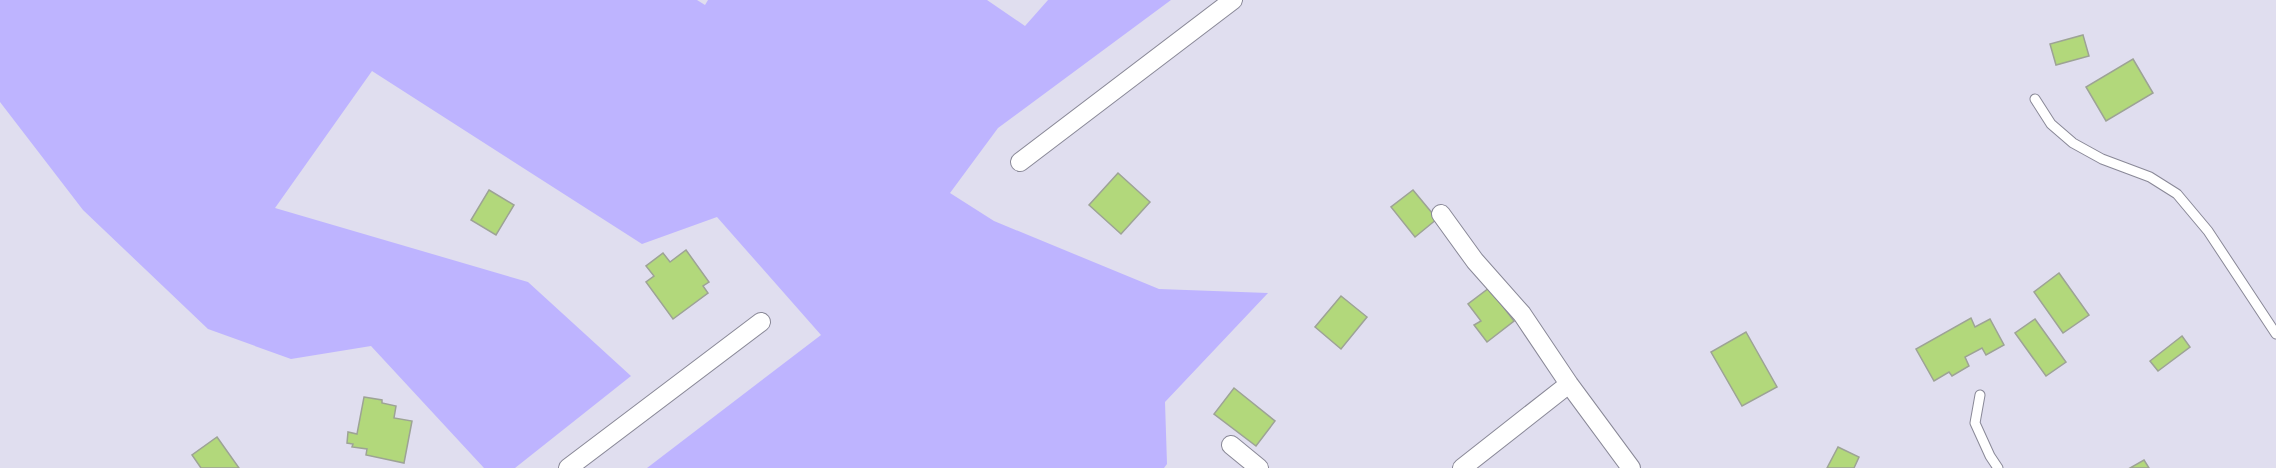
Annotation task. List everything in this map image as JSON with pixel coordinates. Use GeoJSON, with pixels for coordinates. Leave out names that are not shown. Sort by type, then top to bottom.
{"type":"FeatureCollection","features":[{"type":"Feature","properties":{"kind":"street"},"geometry":{"type":"LineString","coordinates":[[1020,162],[1233,0]]}},
{"type":"Feature","properties":{"kind":"street"},"geometry":{"type":"LineString","coordinates":[[1441,214],[1475,261],[1522,314],[1569,384],[1631,468]]}},
{"type":"Feature","properties":{"kind":"street"},"geometry":{"type":"LineString","coordinates":[[568,468],[761,322]]}},
{"type":"Feature","properties":{"kind":"street"},"geometry":{"type":"LineString","coordinates":[[1462,468],[1569,384]]}},
{"type":"Feature","properties":{"kind":"street"},"geometry":{"type":"LineString","coordinates":[[1231,446],[1259,468]]}},
{"type":"Feature","properties":{"kind":"lane"},"geometry":{"type":"LineString","coordinates":[[2034,99],[2051,124],[2073,142],[2102,159],[2150,177],[2177,194],[2208,231],[2276,334]]}},
{"type":"Feature","properties":{"kind":"lane"},"geometry":{"type":"LineString","coordinates":[[1980,395],[1975,423],[1998,468]]}},
{"type":"Feature","properties":{"kind":"shaded area"},"geometry":{"type":"Polygon","coordinates":[[[0,0],[697,0],[705,5],[708,0],[987,0],[1025,26],[1048,0],[1171,0],[998,128],[950,193],[994,221],[1159,289],[1268,293],[1165,402],[1167,464],[1164,468],[647,468],[821,335],[717,217],[642,244],[372,71],[275,208],[528,282],[631,376],[515,468],[484,468],[371,346],[291,359],[208,329],[83,210],[0,102],[0,0]]]}},
{"type":"Feature","properties":{"kind":"building"},"geometry":{"type":"Polygon","coordinates":[[[2083,35],[2089,56],[2056,65],[2050,44],[2083,35]]]}},
{"type":"Feature","properties":{"kind":"building"},"geometry":{"type":"Polygon","coordinates":[[[2133,59],[2153,93],[2106,121],[2086,87],[2133,59]]]}},
{"type":"Feature","properties":{"kind":"building"},"geometry":{"type":"Polygon","coordinates":[[[1118,173],[1150,202],[1121,234],[1089,205],[1118,173]]]}},
{"type":"Feature","properties":{"kind":"building"},"geometry":{"type":"Polygon","coordinates":[[[489,190],[514,205],[496,235],[471,220],[489,190]]]}},
{"type":"Feature","properties":{"kind":"building"},"geometry":{"type":"Polygon","coordinates":[[[1413,190],[1437,219],[1415,237],[1391,207],[1413,190]]]}},
{"type":"Feature","properties":{"kind":"building"},"geometry":{"type":"Polygon","coordinates":[[[686,250],[709,282],[703,286],[708,293],[673,319],[646,282],[654,276],[646,266],[663,253],[670,262],[686,250]]]}},
{"type":"Feature","properties":{"kind":"building"},"geometry":{"type":"Polygon","coordinates":[[[2059,273],[2089,315],[2063,333],[2034,292],[2059,273]]]}},
{"type":"Feature","properties":{"kind":"building"},"geometry":{"type":"Polygon","coordinates":[[[1489,288],[1514,321],[1487,342],[1474,325],[1481,321],[1468,304],[1489,288]]]}},
{"type":"Feature","properties":{"kind":"building"},"geometry":{"type":"Polygon","coordinates":[[[1341,296],[1367,317],[1341,349],[1315,327],[1341,296]]]}},
{"type":"Feature","properties":{"kind":"building"},"geometry":{"type":"Polygon","coordinates":[[[1971,318],[1975,327],[1990,319],[2004,345],[1986,355],[1982,348],[1965,357],[1969,366],[1952,376],[1949,372],[1934,381],[1916,349],[1971,318]]]}},
{"type":"Feature","properties":{"kind":"building"},"geometry":{"type":"Polygon","coordinates":[[[2035,319],[2066,362],[2046,376],[2015,333],[2035,319]]]}},
{"type":"Feature","properties":{"kind":"building"},"geometry":{"type":"Polygon","coordinates":[[[1746,332],[1777,387],[1742,406],[1711,352],[1746,332]]]}},
{"type":"Feature","properties":{"kind":"building"},"geometry":{"type":"Polygon","coordinates":[[[2182,336],[2190,347],[2158,371],[2150,361],[2182,336]]]}},
{"type":"Feature","properties":{"kind":"building"},"geometry":{"type":"Polygon","coordinates":[[[1234,388],[1275,421],[1256,446],[1214,414],[1234,388]]]}},
{"type":"Feature","properties":{"kind":"building"},"geometry":{"type":"Polygon","coordinates":[[[364,397],[382,400],[382,403],[396,406],[394,418],[412,421],[404,463],[366,455],[367,449],[352,447],[353,444],[347,443],[348,432],[357,434],[364,397]]]}},
{"type":"Feature","properties":{"kind":"building"},"geometry":{"type":"Polygon","coordinates":[[[217,437],[239,468],[201,468],[192,455],[217,437]]]}},
{"type":"Feature","properties":{"kind":"building"},"geometry":{"type":"Polygon","coordinates":[[[1838,447],[1859,457],[1854,468],[1827,468],[1838,447]]]}},
{"type":"Feature","properties":{"kind":"building"},"geometry":{"type":"Polygon","coordinates":[[[2144,460],[2149,468],[2130,468],[2144,460]]]}}]}
